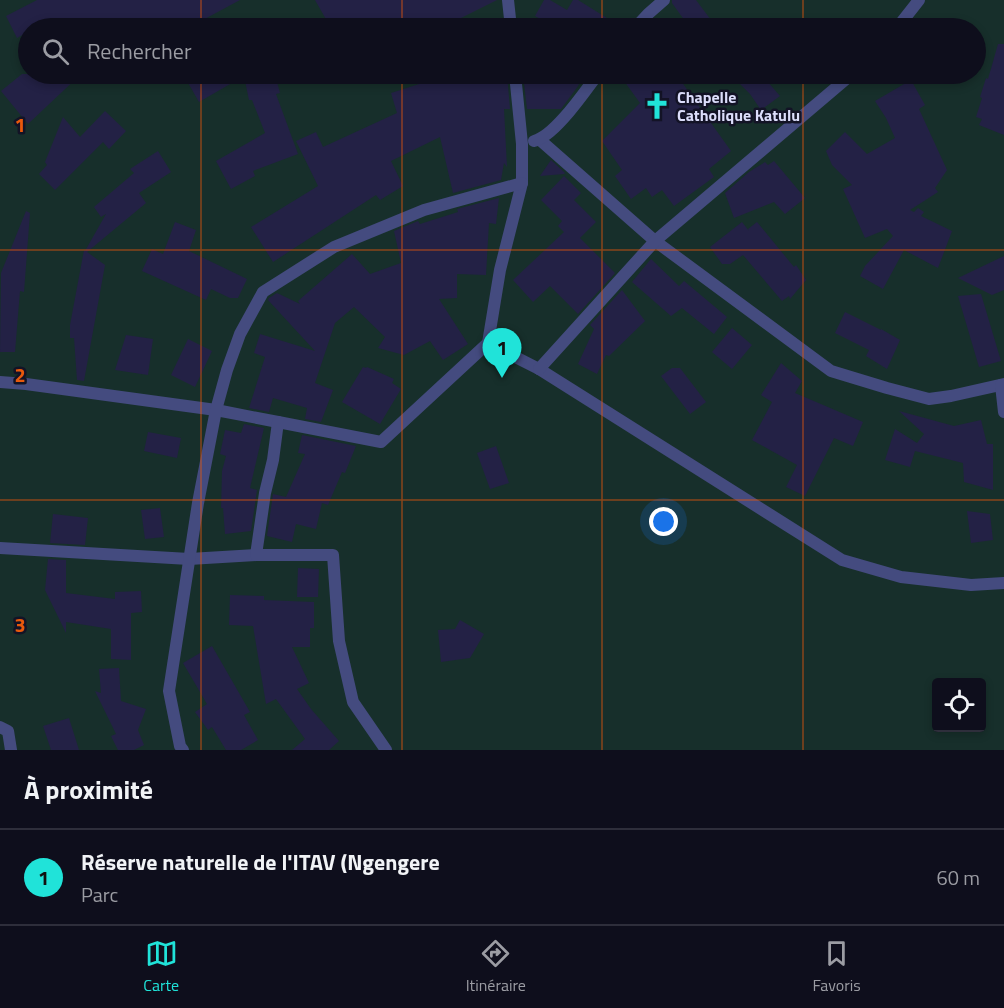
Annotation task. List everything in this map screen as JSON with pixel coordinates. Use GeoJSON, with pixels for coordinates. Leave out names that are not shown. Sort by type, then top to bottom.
{"type":"FeatureCollection","features":[{"type":"Feature","properties":{"kind":"street"},"geometry":{"type":"LineString","coordinates":[[508,0],[510,18]]}},
{"type":"Feature","properties":{"kind":"street"},"geometry":{"type":"LineString","coordinates":[[644,18],[664,0]]}},
{"type":"Feature","properties":{"kind":"street"},"geometry":{"type":"LineString","coordinates":[[905,18],[919,0]]}},
{"type":"Feature","properties":{"kind":"street"},"geometry":{"type":"LineString","coordinates":[[0,382],[216,410],[381,442],[488,343],[500,270],[522,183],[522,144],[516,84]]}},
{"type":"Feature","properties":{"kind":"street"},"geometry":{"type":"LineString","coordinates":[[522,144],[540,140],[560,122],[591,84]]}},
{"type":"Feature","properties":{"kind":"street"},"geometry":{"type":"LineString","coordinates":[[539,369],[655,241],[840,84]]}},
{"type":"Feature","properties":{"kind":"street"},"geometry":{"type":"LineString","coordinates":[[540,140],[655,241],[831,371],[929,399],[1002,385],[1004,412]]}},
{"type":"Feature","properties":{"kind":"street"},"geometry":{"type":"LineString","coordinates":[[183,750],[180,746],[169,691],[189,559],[216,410],[227,370],[240,334],[263,292],[334,247],[424,210],[522,183]]}},
{"type":"Feature","properties":{"kind":"street"},"geometry":{"type":"LineString","coordinates":[[488,343],[539,369],[842,560],[902,577],[971,585],[1004,583]]}},
{"type":"Feature","properties":{"kind":"street"},"geometry":{"type":"LineString","coordinates":[[256,555],[278,422]]}},
{"type":"Feature","properties":{"kind":"street"},"geometry":{"type":"LineString","coordinates":[[0,548],[189,559],[256,555],[333,555],[339,641],[353,702],[386,750]]}},
{"type":"Feature","properties":{"kind":"street"},"geometry":{"type":"LineString","coordinates":[[0,727],[8,731],[11,750]]}},
{"type":"Feature","properties":{"kind":"green space"},"geometry":{"type":"Polygon","coordinates":[[[0,0],[1004,0],[1004,750],[0,750],[0,0]]]}},
{"type":"Feature","properties":{"kind":"building"},"geometry":{"type":"Polygon","coordinates":[[[37,0],[240,0],[207,18],[18,18],[17,38],[6,16],[37,0]]]}},
{"type":"Feature","properties":{"kind":"building"},"geometry":{"type":"Polygon","coordinates":[[[315,0],[497,0],[461,18],[325,18],[315,0]]]}},
{"type":"Feature","properties":{"kind":"building"},"geometry":{"type":"Polygon","coordinates":[[[544,0],[550,0],[567,10],[573,0],[578,0],[607,18],[538,18],[535,16],[544,0]]]}},
{"type":"Feature","properties":{"kind":"building"},"geometry":{"type":"Polygon","coordinates":[[[672,0],[696,0],[710,18],[683,18],[672,0]]]}},
{"type":"Feature","properties":{"kind":"building"},"geometry":{"type":"Polygon","coordinates":[[[998,44],[1004,44],[1004,135],[979,125],[982,119],[976,117],[986,78],[988,79],[998,44]]]}},
{"type":"Feature","properties":{"kind":"building"},"geometry":{"type":"Polygon","coordinates":[[[18,77],[18,84],[70,84],[28,124],[1,91],[18,77]]]}},
{"type":"Feature","properties":{"kind":"building"},"geometry":{"type":"Polygon","coordinates":[[[189,84],[230,84],[199,102],[189,84]]]}},
{"type":"Feature","properties":{"kind":"building"},"geometry":{"type":"Polygon","coordinates":[[[246,84],[278,84],[280,93],[276,94],[298,154],[253,171],[255,176],[231,189],[216,161],[265,133],[252,100],[249,100],[246,84]]]}},
{"type":"Feature","properties":{"kind":"building"},"geometry":{"type":"Polygon","coordinates":[[[419,84],[508,84],[510,109],[504,109],[507,167],[504,163],[501,180],[453,193],[440,137],[391,161],[403,186],[380,200],[376,195],[273,262],[251,227],[318,186],[296,141],[316,132],[323,147],[397,113],[391,93],[419,84]]]}},
{"type":"Feature","properties":{"kind":"building"},"geometry":{"type":"Polygon","coordinates":[[[524,84],[579,84],[561,109],[527,109],[524,84]]]}},
{"type":"Feature","properties":{"kind":"building"},"geometry":{"type":"Polygon","coordinates":[[[626,84],[683,84],[731,151],[709,169],[714,177],[674,206],[662,190],[652,197],[646,188],[631,199],[615,176],[622,170],[602,141],[640,103],[626,84]]]}},
{"type":"Feature","properties":{"kind":"building"},"geometry":{"type":"Polygon","coordinates":[[[740,84],[770,84],[780,96],[761,110],[740,84]]]}},
{"type":"Feature","properties":{"kind":"building"},"geometry":{"type":"Polygon","coordinates":[[[904,84],[913,84],[925,105],[919,109],[947,170],[935,188],[938,192],[910,210],[914,212],[918,208],[924,212],[921,216],[952,231],[938,268],[904,250],[883,289],[860,276],[865,266],[893,236],[887,229],[865,238],[843,189],[852,185],[832,165],[826,151],[845,132],[867,154],[895,138],[875,101],[904,84]]]}},
{"type":"Feature","properties":{"kind":"building"},"geometry":{"type":"Polygon","coordinates":[[[105,111],[126,131],[109,149],[103,142],[55,190],[39,174],[47,165],[45,162],[63,117],[80,137],[105,111]]]}},
{"type":"Feature","properties":{"kind":"building"},"geometry":{"type":"Polygon","coordinates":[[[158,151],[171,172],[139,193],[146,203],[87,252],[105,265],[84,381],[77,380],[74,338],[70,338],[70,325],[84,250],[106,214],[101,217],[94,207],[134,173],[130,169],[158,151]]]}},
{"type":"Feature","properties":{"kind":"building"},"geometry":{"type":"Polygon","coordinates":[[[551,160],[565,173],[540,176],[551,160]]]}},
{"type":"Feature","properties":{"kind":"building"},"geometry":{"type":"Polygon","coordinates":[[[774,161],[805,198],[785,214],[774,202],[734,218],[725,193],[749,172],[765,162],[768,165],[774,161]]]}},
{"type":"Feature","properties":{"kind":"building"},"geometry":{"type":"Polygon","coordinates":[[[564,176],[581,193],[574,200],[596,222],[580,238],[615,273],[578,314],[550,286],[533,302],[513,280],[564,232],[558,226],[562,221],[541,200],[564,176]]]}},
{"type":"Feature","properties":{"kind":"building"},"geometry":{"type":"Polygon","coordinates":[[[499,198],[496,224],[489,223],[486,275],[457,274],[457,298],[439,299],[468,344],[443,360],[430,341],[404,355],[378,348],[385,337],[354,307],[335,323],[315,383],[333,390],[321,422],[305,419],[307,408],[273,398],[269,412],[249,408],[265,357],[254,353],[260,334],[315,351],[268,300],[269,298],[277,293],[300,304],[298,301],[352,254],[370,274],[401,263],[394,231],[418,221],[420,224],[458,212],[457,209],[499,198]]]}},
{"type":"Feature","properties":{"kind":"building"},"geometry":{"type":"Polygon","coordinates":[[[26,211],[30,213],[24,292],[20,291],[15,352],[0,352],[1,273],[26,211]]]}},
{"type":"Feature","properties":{"kind":"building"},"geometry":{"type":"Polygon","coordinates":[[[175,222],[196,230],[189,251],[247,279],[238,298],[230,298],[211,289],[206,300],[142,271],[152,249],[163,254],[175,222]]]}},
{"type":"Feature","properties":{"kind":"building"},"geometry":{"type":"Polygon","coordinates":[[[742,222],[749,231],[748,229],[757,222],[794,267],[796,265],[806,280],[790,299],[789,296],[782,301],[743,255],[730,264],[722,264],[710,247],[742,222]]]}},
{"type":"Feature","properties":{"kind":"building"},"geometry":{"type":"Polygon","coordinates":[[[1004,256],[1004,290],[992,295],[958,278],[1004,256]]]}},
{"type":"Feature","properties":{"kind":"building"},"geometry":{"type":"Polygon","coordinates":[[[651,259],[679,286],[684,281],[727,317],[714,334],[682,308],[671,316],[632,282],[651,259]]]}},
{"type":"Feature","properties":{"kind":"building"},"geometry":{"type":"Polygon","coordinates":[[[622,290],[645,321],[609,356],[606,355],[597,374],[578,364],[594,329],[590,325],[622,290]]]}},
{"type":"Feature","properties":{"kind":"building"},"geometry":{"type":"Polygon","coordinates":[[[981,294],[1001,361],[979,367],[958,296],[981,294]]]}},
{"type":"Feature","properties":{"kind":"building"},"geometry":{"type":"Polygon","coordinates":[[[845,312],[900,340],[887,369],[866,356],[869,350],[835,333],[845,312]]]}},
{"type":"Feature","properties":{"kind":"building"},"geometry":{"type":"Polygon","coordinates":[[[732,328],[752,345],[732,369],[712,352],[732,328]]]}},
{"type":"Feature","properties":{"kind":"building"},"geometry":{"type":"Polygon","coordinates":[[[126,335],[153,339],[148,375],[115,370],[126,335]]]}},
{"type":"Feature","properties":{"kind":"building"},"geometry":{"type":"Polygon","coordinates":[[[188,339],[212,351],[195,387],[171,375],[188,339]]]}},
{"type":"Feature","properties":{"kind":"building"},"geometry":{"type":"Polygon","coordinates":[[[781,363],[802,381],[795,393],[863,422],[853,446],[834,438],[805,496],[786,487],[797,465],[752,440],[772,402],[761,395],[781,363]]]}},
{"type":"Feature","properties":{"kind":"building"},"geometry":{"type":"Polygon","coordinates":[[[363,367],[394,379],[392,383],[401,389],[380,424],[342,402],[363,367]]]}},
{"type":"Feature","properties":{"kind":"building"},"geometry":{"type":"Polygon","coordinates":[[[672,368],[680,368],[706,402],[690,414],[661,376],[672,368]]]}},
{"type":"Feature","properties":{"kind":"building"},"geometry":{"type":"Polygon","coordinates":[[[899,411],[954,426],[981,420],[987,444],[993,444],[993,490],[964,482],[963,463],[915,451],[910,467],[885,460],[895,429],[917,443],[924,434],[899,411]]]}},
{"type":"Feature","properties":{"kind":"building"},"geometry":{"type":"Polygon","coordinates":[[[244,424],[264,428],[250,488],[257,490],[251,531],[225,534],[223,508],[221,508],[222,471],[226,456],[220,454],[225,430],[241,433],[244,424]]]}},
{"type":"Feature","properties":{"kind":"building"},"geometry":{"type":"Polygon","coordinates":[[[148,432],[181,438],[177,458],[144,451],[148,432]]]}},
{"type":"Feature","properties":{"kind":"building"},"geometry":{"type":"Polygon","coordinates":[[[302,435],[356,446],[328,505],[322,503],[316,529],[296,524],[292,542],[267,536],[273,494],[286,497],[305,454],[298,453],[302,435]]]}},
{"type":"Feature","properties":{"kind":"building"},"geometry":{"type":"Polygon","coordinates":[[[496,446],[509,483],[490,489],[477,453],[496,446]]]}},
{"type":"Feature","properties":{"kind":"building"},"geometry":{"type":"Polygon","coordinates":[[[160,508],[164,537],[145,539],[141,510],[160,508]]]}},
{"type":"Feature","properties":{"kind":"building"},"geometry":{"type":"Polygon","coordinates":[[[967,511],[990,514],[993,540],[971,543],[967,511]]]}},
{"type":"Feature","properties":{"kind":"building"},"geometry":{"type":"Polygon","coordinates":[[[53,514],[88,518],[85,545],[50,543],[53,514]]]}},
{"type":"Feature","properties":{"kind":"building"},"geometry":{"type":"Polygon","coordinates":[[[48,559],[66,560],[66,593],[115,599],[115,592],[141,591],[142,612],[131,613],[131,660],[111,659],[111,629],[66,622],[66,633],[45,590],[48,559]]]}},
{"type":"Feature","properties":{"kind":"building"},"geometry":{"type":"Polygon","coordinates":[[[298,568],[319,569],[318,597],[297,597],[298,568]]]}},
{"type":"Feature","properties":{"kind":"building"},"geometry":{"type":"Polygon","coordinates":[[[230,595],[264,596],[264,600],[314,602],[314,628],[310,628],[310,647],[292,647],[309,683],[297,689],[339,741],[329,750],[292,750],[305,739],[276,699],[266,704],[253,626],[229,625],[230,595]]]}},
{"type":"Feature","properties":{"kind":"building"},"geometry":{"type":"Polygon","coordinates":[[[460,620],[484,634],[470,658],[441,662],[438,630],[455,629],[460,620]]]}},
{"type":"Feature","properties":{"kind":"building"},"geometry":{"type":"Polygon","coordinates":[[[212,646],[250,712],[244,715],[258,740],[241,750],[226,750],[212,727],[208,730],[195,712],[207,704],[183,663],[212,646]]]}},
{"type":"Feature","properties":{"kind":"building"},"geometry":{"type":"Polygon","coordinates":[[[119,668],[121,701],[146,709],[138,730],[144,745],[134,750],[118,750],[111,736],[116,734],[95,691],[101,693],[99,669],[119,668]]]}},
{"type":"Feature","properties":{"kind":"building"},"geometry":{"type":"Polygon","coordinates":[[[69,718],[79,750],[51,750],[43,726],[69,718]]]}},
{"type":"Feature","properties":{"kind":"place","name":"Chapelle Catholique Katulu"},"geometry":{"type":"Point","coordinates":[657,106]}},
{"type":"Feature","properties":{"kind":"place","name":"Réserve naturelle de l'ITAV (Ngengere"},"geometry":{"type":"Point","coordinates":[502,378]}}]}
